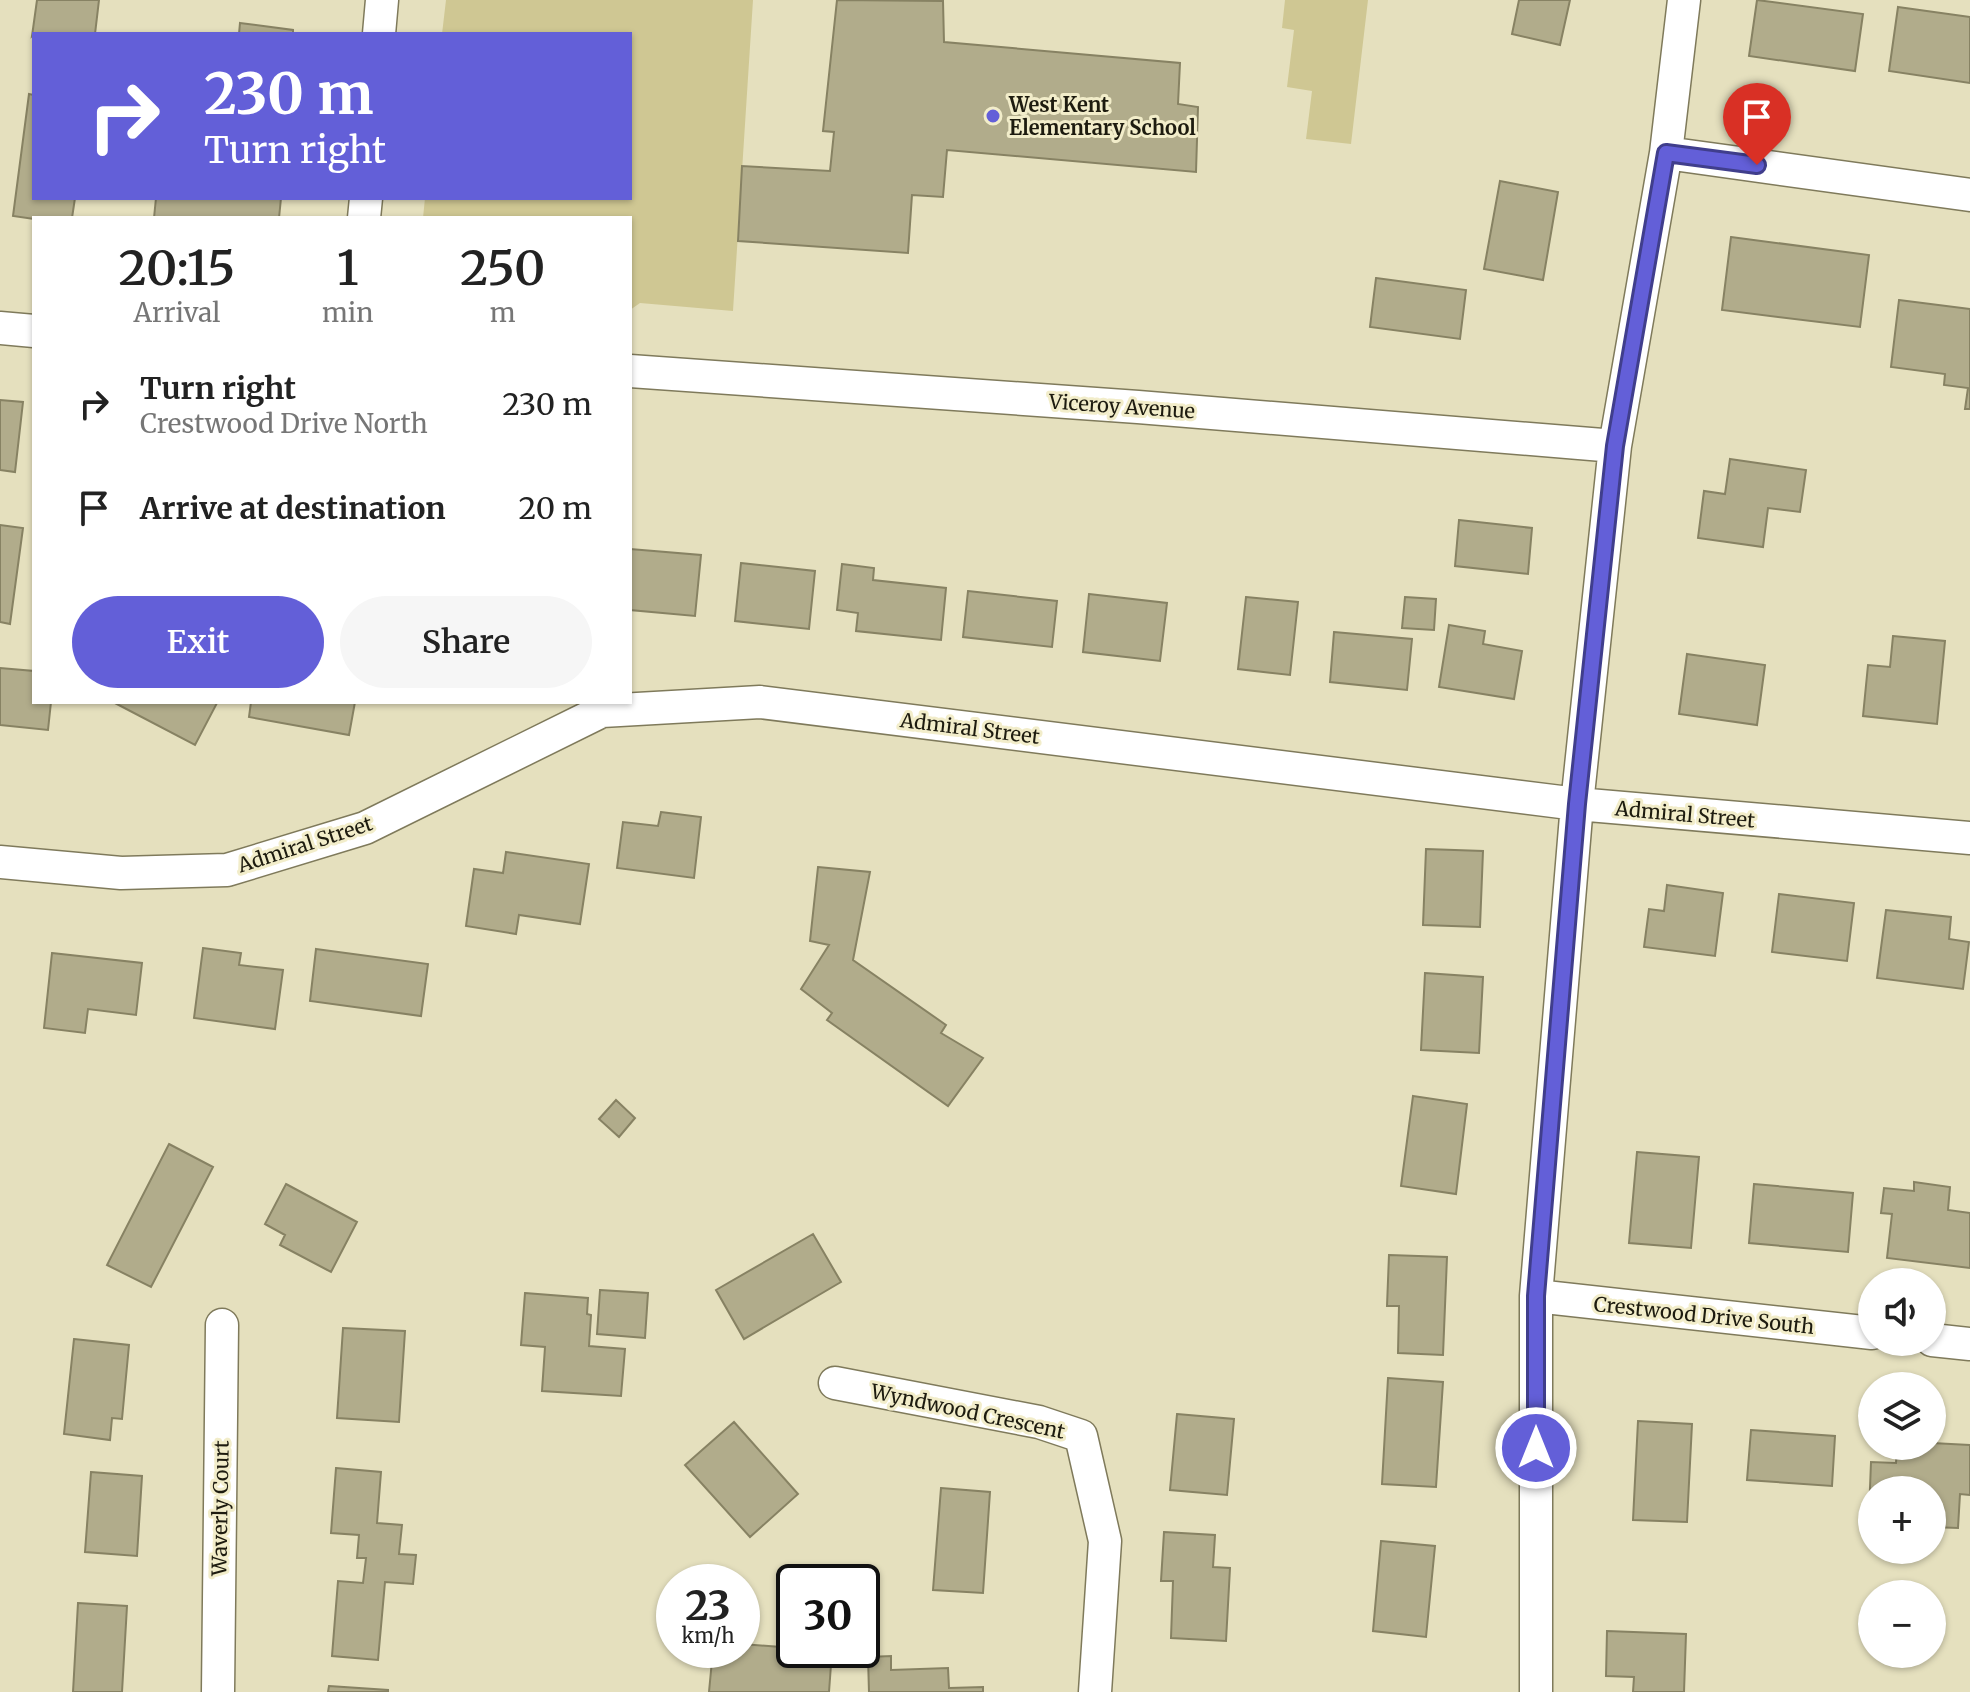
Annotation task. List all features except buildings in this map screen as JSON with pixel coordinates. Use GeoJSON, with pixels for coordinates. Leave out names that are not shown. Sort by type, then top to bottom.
{"type":"FeatureCollection","features":[{"type":"Feature","properties":{"kind":"street"},"geometry":{"type":"LineString","coordinates":[[379,32],[382,0]]}},
{"type":"Feature","properties":{"kind":"street"},"geometry":{"type":"LineString","coordinates":[[1536,1692],[1536,1296],[1577,804],[1615,446],[1666,153],[1684,0]]}},
{"type":"Feature","properties":{"kind":"street"},"geometry":{"type":"LineString","coordinates":[[1666,153],[1970,195]]}},
{"type":"Feature","properties":{"kind":"street"},"geometry":{"type":"LineString","coordinates":[[0,328],[32,331]]}},
{"type":"Feature","properties":{"kind":"street","name":"Viceroy Avenue"},"geometry":{"type":"LineString","coordinates":[[632,371],[1138,407],[1615,446]]}},
{"type":"Feature","properties":{"kind":"street","name":"Admiral Street"},"geometry":{"type":"LineString","coordinates":[[0,862],[121,873],[227,870],[365,828],[602,711],[760,702],[1577,804],[1970,838]]}},
{"type":"Feature","properties":{"kind":"street","name":"Crestwood Drive South"},"geometry":{"type":"LineString","coordinates":[[1536,1296],[1858,1331]]}},
{"type":"Feature","properties":{"kind":"street","name":"Waverly Court"},"geometry":{"type":"LineString","coordinates":[[218,1692],[222,1325]]}},
{"type":"Feature","properties":{"kind":"street"},"geometry":{"type":"LineString","coordinates":[[1946,1341],[1970,1344]]}},
{"type":"Feature","properties":{"kind":"street","name":"Wyndwood Crescent"},"geometry":{"type":"LineString","coordinates":[[835,1383],[1039,1422],[1081,1436],[1105,1541],[1095,1692]]}},
{"type":"Feature","properties":{"kind":"shaded area"},"geometry":{"type":"Polygon","coordinates":[[[446,0],[753,0],[733,311],[640,303],[632,309],[632,216],[423,216],[425,200],[632,200],[632,32],[442,32],[446,0]]]}},
{"type":"Feature","properties":{"kind":"shaded area"},"geometry":{"type":"Polygon","coordinates":[[[1285,0],[1368,0],[1351,144],[1306,139],[1312,91],[1287,87],[1294,30],[1282,28],[1285,0]]]}},
{"type":"Feature","properties":{"kind":"place","name":"West Kent Elementary School"},"geometry":{"type":"Point","coordinates":[993,116]}},
{"type":"Feature","properties":{"kind":"route"},"geometry":{"type":"LineString","coordinates":[[1536,1448],[1536,1296],[1577,804],[1615,446],[1666,153],[1757,165]]}}]}
